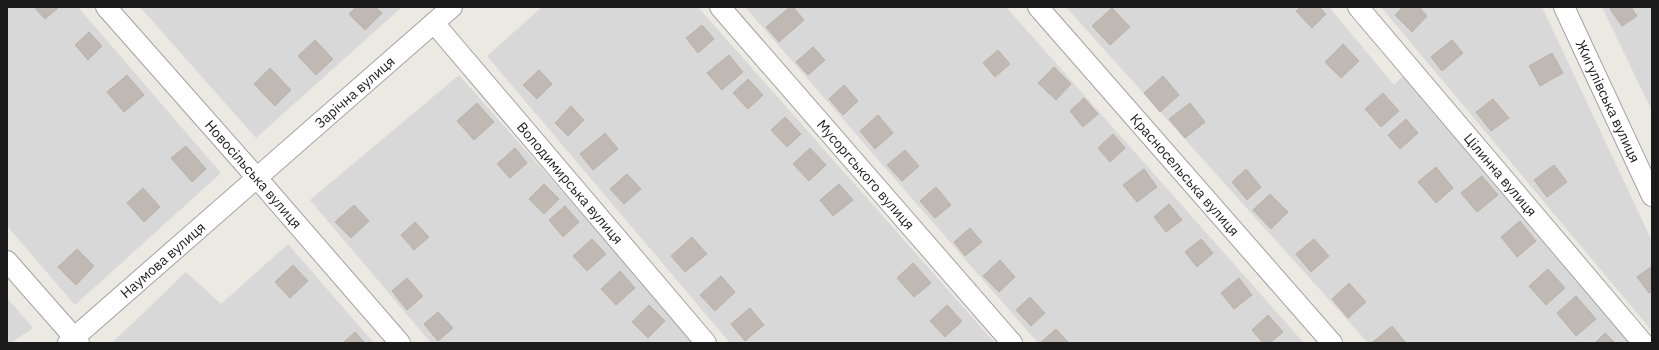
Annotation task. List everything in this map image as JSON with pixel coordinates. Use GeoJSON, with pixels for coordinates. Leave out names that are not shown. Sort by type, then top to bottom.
{"type":"FeatureCollection","features":[{"type":"Feature","properties":{"kind":"street","name":"Новосільська вулиця"},"geometry":{"type":"LineString","coordinates":[[106,7],[400,343]]}},
{"type":"Feature","properties":{"kind":"street","name":"Зарічна вулиця"},"geometry":{"type":"LineString","coordinates":[[257,178],[452,7]]}},
{"type":"Feature","properties":{"kind":"street","name":"Мусоргського вулиця"},"geometry":{"type":"LineString","coordinates":[[720,7],[1012,343]]}},
{"type":"Feature","properties":{"kind":"street","name":"Красносельська вулиця"},"geometry":{"type":"LineString","coordinates":[[1038,7],[1332,343]]}},
{"type":"Feature","properties":{"kind":"street","name":"Цілинна вулиця"},"geometry":{"type":"LineString","coordinates":[[1358,7],[1643,343]]}},
{"type":"Feature","properties":{"kind":"street","name":"Жигулівська вулиця"},"geometry":{"type":"LineString","coordinates":[[1564,7],[1652,196]]}},
{"type":"Feature","properties":{"kind":"street","name":"Володимирська вулиця"},"geometry":{"type":"LineString","coordinates":[[434,23],[706,343]]}},
{"type":"Feature","properties":{"kind":"street","name":"Наумова вулиця"},"geometry":{"type":"LineString","coordinates":[[74,341],[257,178]]}},
{"type":"Feature","properties":{"kind":"street"},"geometry":{"type":"LineString","coordinates":[[7,261],[74,341]]}},
{"type":"Feature","properties":{"kind":"shaded area"},"geometry":{"type":"Polygon","coordinates":[[[7,7],[78,7],[221,173],[75,305],[7,226],[7,7]]]}},
{"type":"Feature","properties":{"kind":"shaded area"},"geometry":{"type":"Polygon","coordinates":[[[140,7],[402,7],[256,138],[140,7]]]}},
{"type":"Feature","properties":{"kind":"shaded area"},"geometry":{"type":"Polygon","coordinates":[[[542,7],[698,7],[995,343],[730,343],[487,56],[542,7]]]}},
{"type":"Feature","properties":{"kind":"shaded area"},"geometry":{"type":"Polygon","coordinates":[[[745,7],[1006,7],[1304,343],[1038,343],[745,7]]]}},
{"type":"Feature","properties":{"kind":"shaded area"},"geometry":{"type":"Polygon","coordinates":[[[1066,7],[1329,7],[1394,85],[1403,76],[1630,343],[1368,343],[1066,7]]]}},
{"type":"Feature","properties":{"kind":"shaded area"},"geometry":{"type":"Polygon","coordinates":[[[1381,7],[1542,7],[1652,241],[1652,331],[1381,7]]]}},
{"type":"Feature","properties":{"kind":"shaded area"},"geometry":{"type":"Polygon","coordinates":[[[1602,7],[1652,7],[1652,111],[1602,7]]]}},
{"type":"Feature","properties":{"kind":"shaded area"},"geometry":{"type":"Polygon","coordinates":[[[459,75],[696,343],[431,343],[310,200],[459,75]]]}},
{"type":"Feature","properties":{"kind":"shaded area"},"geometry":{"type":"Polygon","coordinates":[[[288,244],[374,343],[112,343],[186,272],[221,304],[288,244]]]}},
{"type":"Feature","properties":{"kind":"shaded area"},"geometry":{"type":"Polygon","coordinates":[[[7,298],[33,328],[11,343],[7,343],[7,298]]]}},
{"type":"Feature","properties":{"kind":"building"},"geometry":{"type":"Polygon","coordinates":[[[34,7],[59,7],[45,19],[34,7]]]}},
{"type":"Feature","properties":{"kind":"building"},"geometry":{"type":"Polygon","coordinates":[[[356,7],[376,7],[382,13],[365,30],[349,14],[356,7]]]}},
{"type":"Feature","properties":{"kind":"building"},"geometry":{"type":"Polygon","coordinates":[[[790,7],[793,7],[804,20],[779,42],[766,27],[790,7]]]}},
{"type":"Feature","properties":{"kind":"building"},"geometry":{"type":"Polygon","coordinates":[[[1301,7],[1319,7],[1326,14],[1312,28],[1296,11],[1301,7]]]}},
{"type":"Feature","properties":{"kind":"building"},"geometry":{"type":"Polygon","coordinates":[[[1403,7],[1419,7],[1427,16],[1412,32],[1395,15],[1403,7]]]}},
{"type":"Feature","properties":{"kind":"building"},"geometry":{"type":"Polygon","coordinates":[[[1613,7],[1631,7],[1637,16],[1622,26],[1610,9],[1613,7]]]}},
{"type":"Feature","properties":{"kind":"building"},"geometry":{"type":"Polygon","coordinates":[[[1112,8],[1130,27],[1110,45],[1092,26],[1112,8]]]}},
{"type":"Feature","properties":{"kind":"building"},"geometry":{"type":"Polygon","coordinates":[[[702,25],[714,39],[698,53],[686,38],[702,25]]]}},
{"type":"Feature","properties":{"kind":"building"},"geometry":{"type":"Polygon","coordinates":[[[89,32],[102,46],[88,60],[75,45],[89,32]]]}},
{"type":"Feature","properties":{"kind":"building"},"geometry":{"type":"Polygon","coordinates":[[[315,40],[333,59],[316,75],[298,56],[315,40]]]}},
{"type":"Feature","properties":{"kind":"building"},"geometry":{"type":"Polygon","coordinates":[[[1452,40],[1463,53],[1442,71],[1431,57],[1452,40]]]}},
{"type":"Feature","properties":{"kind":"building"},"geometry":{"type":"Polygon","coordinates":[[[1343,44],[1359,61],[1341,78],[1325,62],[1343,44]]]}},
{"type":"Feature","properties":{"kind":"building"},"geometry":{"type":"Polygon","coordinates":[[[813,47],[825,60],[808,75],[796,62],[813,47]]]}},
{"type":"Feature","properties":{"kind":"building"},"geometry":{"type":"Polygon","coordinates":[[[998,50],[1010,64],[995,77],[983,63],[998,50]]]}},
{"type":"Feature","properties":{"kind":"building"},"geometry":{"type":"Polygon","coordinates":[[[1552,53],[1563,73],[1540,86],[1529,66],[1552,53]]]}},
{"type":"Feature","properties":{"kind":"building"},"geometry":{"type":"Polygon","coordinates":[[[729,55],[743,72],[722,90],[707,73],[729,55]]]}},
{"type":"Feature","properties":{"kind":"building"},"geometry":{"type":"Polygon","coordinates":[[[1054,67],[1071,84],[1056,100],[1038,83],[1054,67]]]}},
{"type":"Feature","properties":{"kind":"building"},"geometry":{"type":"Polygon","coordinates":[[[270,68],[291,90],[275,106],[254,84],[270,68]]]}},
{"type":"Feature","properties":{"kind":"building"},"geometry":{"type":"Polygon","coordinates":[[[539,70],[552,84],[537,99],[523,85],[539,70]]]}},
{"type":"Feature","properties":{"kind":"building"},"geometry":{"type":"Polygon","coordinates":[[[127,75],[144,95],[124,112],[107,92],[127,75]]]}},
{"type":"Feature","properties":{"kind":"building"},"geometry":{"type":"Polygon","coordinates":[[[1163,76],[1179,95],[1160,112],[1144,93],[1163,76]]]}},
{"type":"Feature","properties":{"kind":"building"},"geometry":{"type":"Polygon","coordinates":[[[748,79],[763,95],[748,109],[733,93],[748,79]]]}},
{"type":"Feature","properties":{"kind":"building"},"geometry":{"type":"Polygon","coordinates":[[[844,85],[858,101],[843,115],[829,99],[844,85]]]}},
{"type":"Feature","properties":{"kind":"building"},"geometry":{"type":"Polygon","coordinates":[[[1383,93],[1399,111],[1381,127],[1365,109],[1383,93]]]}},
{"type":"Feature","properties":{"kind":"building"},"geometry":{"type":"Polygon","coordinates":[[[1084,98],[1098,114],[1083,127],[1070,111],[1084,98]]]}},
{"type":"Feature","properties":{"kind":"building"},"geometry":{"type":"Polygon","coordinates":[[[1493,99],[1509,118],[1491,131],[1476,112],[1493,99]]]}},
{"type":"Feature","properties":{"kind":"building"},"geometry":{"type":"Polygon","coordinates":[[[477,103],[494,122],[474,140],[457,121],[477,103]]]}},
{"type":"Feature","properties":{"kind":"building"},"geometry":{"type":"Polygon","coordinates":[[[1190,103],[1205,122],[1185,138],[1169,119],[1190,103]]]}},
{"type":"Feature","properties":{"kind":"building"},"geometry":{"type":"Polygon","coordinates":[[[571,106],[584,120],[568,136],[555,123],[571,106]]]}},
{"type":"Feature","properties":{"kind":"building"},"geometry":{"type":"Polygon","coordinates":[[[878,115],[893,133],[875,149],[860,131],[878,115]]]}},
{"type":"Feature","properties":{"kind":"building"},"geometry":{"type":"Polygon","coordinates":[[[785,117],[801,134],[787,147],[771,130],[785,117]]]}},
{"type":"Feature","properties":{"kind":"building"},"geometry":{"type":"Polygon","coordinates":[[[1406,119],[1418,133],[1400,149],[1388,135],[1406,119]]]}},
{"type":"Feature","properties":{"kind":"building"},"geometry":{"type":"Polygon","coordinates":[[[605,133],[618,149],[593,170],[580,154],[605,133]]]}},
{"type":"Feature","properties":{"kind":"building"},"geometry":{"type":"Polygon","coordinates":[[[1113,134],[1125,148],[1110,162],[1098,148],[1113,134]]]}},
{"type":"Feature","properties":{"kind":"building"},"geometry":{"type":"Polygon","coordinates":[[[186,146],[206,169],[192,182],[171,158],[186,146]]]}},
{"type":"Feature","properties":{"kind":"building"},"geometry":{"type":"Polygon","coordinates":[[[515,148],[527,163],[510,178],[497,164],[515,148]]]}},
{"type":"Feature","properties":{"kind":"building"},"geometry":{"type":"Polygon","coordinates":[[[810,148],[826,165],[809,181],[793,164],[810,148]]]}},
{"type":"Feature","properties":{"kind":"building"},"geometry":{"type":"Polygon","coordinates":[[[905,150],[919,166],[902,181],[887,165],[905,150]]]}},
{"type":"Feature","properties":{"kind":"building"},"geometry":{"type":"Polygon","coordinates":[[[1554,165],[1567,182],[1547,197],[1534,180],[1554,165]]]}},
{"type":"Feature","properties":{"kind":"building"},"geometry":{"type":"Polygon","coordinates":[[[1436,167],[1453,188],[1436,203],[1418,182],[1436,167]]]}},
{"type":"Feature","properties":{"kind":"building"},"geometry":{"type":"Polygon","coordinates":[[[1144,169],[1157,187],[1137,202],[1123,185],[1144,169]]]}},
{"type":"Feature","properties":{"kind":"building"},"geometry":{"type":"Polygon","coordinates":[[[1246,169],[1261,187],[1247,200],[1232,182],[1246,169]]]}},
{"type":"Feature","properties":{"kind":"building"},"geometry":{"type":"Polygon","coordinates":[[[627,174],[641,189],[624,204],[610,189],[627,174]]]}},
{"type":"Feature","properties":{"kind":"building"},"geometry":{"type":"Polygon","coordinates":[[[1482,176],[1498,195],[1477,212],[1461,193],[1482,176]]]}},
{"type":"Feature","properties":{"kind":"building"},"geometry":{"type":"Polygon","coordinates":[[[544,184],[559,199],[544,214],[529,199],[544,184]]]}},
{"type":"Feature","properties":{"kind":"building"},"geometry":{"type":"Polygon","coordinates":[[[839,184],[853,200],[833,216],[820,200],[839,184]]]}},
{"type":"Feature","properties":{"kind":"building"},"geometry":{"type":"Polygon","coordinates":[[[936,187],[951,205],[935,218],[920,201],[936,187]]]}},
{"type":"Feature","properties":{"kind":"building"},"geometry":{"type":"Polygon","coordinates":[[[143,188],[160,207],[144,222],[127,203],[143,188]]]}},
{"type":"Feature","properties":{"kind":"building"},"geometry":{"type":"Polygon","coordinates":[[[1270,194],[1288,212],[1271,229],[1253,210],[1270,194]]]}},
{"type":"Feature","properties":{"kind":"building"},"geometry":{"type":"Polygon","coordinates":[[[1169,204],[1182,220],[1166,232],[1154,217],[1169,204]]]}},
{"type":"Feature","properties":{"kind":"building"},"geometry":{"type":"Polygon","coordinates":[[[354,205],[369,221],[351,238],[335,222],[354,205]]]}},
{"type":"Feature","properties":{"kind":"building"},"geometry":{"type":"Polygon","coordinates":[[[565,206],[579,222],[563,237],[549,220],[565,206]]]}},
{"type":"Feature","properties":{"kind":"building"},"geometry":{"type":"Polygon","coordinates":[[[1520,221],[1536,241],[1517,257],[1501,237],[1520,221]]]}},
{"type":"Feature","properties":{"kind":"building"},"geometry":{"type":"Polygon","coordinates":[[[415,222],[429,237],[414,250],[401,235],[415,222]]]}},
{"type":"Feature","properties":{"kind":"building"},"geometry":{"type":"Polygon","coordinates":[[[970,228],[982,242],[965,256],[954,242],[970,228]]]}},
{"type":"Feature","properties":{"kind":"building"},"geometry":{"type":"Polygon","coordinates":[[[692,237],[707,254],[685,272],[671,256],[692,237]]]}},
{"type":"Feature","properties":{"kind":"building"},"geometry":{"type":"Polygon","coordinates":[[[592,239],[606,254],[587,271],[573,256],[592,239]]]}},
{"type":"Feature","properties":{"kind":"building"},"geometry":{"type":"Polygon","coordinates":[[[1201,239],[1213,253],[1197,267],[1185,252],[1201,239]]]}},
{"type":"Feature","properties":{"kind":"building"},"geometry":{"type":"Polygon","coordinates":[[[1314,239],[1329,256],[1311,272],[1296,254],[1314,239]]]}},
{"type":"Feature","properties":{"kind":"building"},"geometry":{"type":"Polygon","coordinates":[[[77,249],[94,266],[76,285],[58,267],[77,249]]]}},
{"type":"Feature","properties":{"kind":"building"},"geometry":{"type":"Polygon","coordinates":[[[1000,260],[1015,277],[999,292],[983,276],[1000,260]]]}},
{"type":"Feature","properties":{"kind":"building"},"geometry":{"type":"Polygon","coordinates":[[[913,263],[931,283],[914,297],[897,278],[913,263]]]}},
{"type":"Feature","properties":{"kind":"building"},"geometry":{"type":"Polygon","coordinates":[[[293,265],[308,281],[290,298],[275,282],[293,265]]]}},
{"type":"Feature","properties":{"kind":"building"},"geometry":{"type":"Polygon","coordinates":[[[1652,266],[1652,291],[1649,293],[1637,277],[1652,266]]]}},
{"type":"Feature","properties":{"kind":"building"},"geometry":{"type":"Polygon","coordinates":[[[1548,269],[1565,288],[1546,305],[1529,286],[1548,269]]]}},
{"type":"Feature","properties":{"kind":"building"},"geometry":{"type":"Polygon","coordinates":[[[620,271],[635,288],[616,305],[601,289],[620,271]]]}},
{"type":"Feature","properties":{"kind":"building"},"geometry":{"type":"Polygon","coordinates":[[[721,276],[735,292],[715,311],[700,295],[721,276]]]}},
{"type":"Feature","properties":{"kind":"building"},"geometry":{"type":"Polygon","coordinates":[[[407,278],[423,296],[407,310],[392,291],[407,278]]]}},
{"type":"Feature","properties":{"kind":"building"},"geometry":{"type":"Polygon","coordinates":[[[1239,278],[1252,295],[1234,309],[1221,293],[1239,278]]]}},
{"type":"Feature","properties":{"kind":"building"},"geometry":{"type":"Polygon","coordinates":[[[1349,283],[1366,302],[1348,318],[1332,299],[1349,283]]]}},
{"type":"Feature","properties":{"kind":"building"},"geometry":{"type":"Polygon","coordinates":[[[1576,296],[1596,319],[1576,336],[1557,313],[1576,296]]]}},
{"type":"Feature","properties":{"kind":"building"},"geometry":{"type":"Polygon","coordinates":[[[1030,297],[1045,313],[1031,326],[1016,310],[1030,297]]]}},
{"type":"Feature","properties":{"kind":"building"},"geometry":{"type":"Polygon","coordinates":[[[649,305],[665,321],[648,338],[632,322],[649,305]]]}},
{"type":"Feature","properties":{"kind":"building"},"geometry":{"type":"Polygon","coordinates":[[[947,305],[962,321],[945,337],[930,321],[947,305]]]}},
{"type":"Feature","properties":{"kind":"building"},"geometry":{"type":"Polygon","coordinates":[[[750,308],[764,325],[745,341],[731,324],[750,308]]]}},
{"type":"Feature","properties":{"kind":"building"},"geometry":{"type":"Polygon","coordinates":[[[438,312],[453,328],[438,341],[424,324],[438,312]]]}},
{"type":"Feature","properties":{"kind":"building"},"geometry":{"type":"Polygon","coordinates":[[[1268,315],[1283,332],[1270,343],[1263,343],[1252,330],[1268,315]]]}},
{"type":"Feature","properties":{"kind":"building"},"geometry":{"type":"Polygon","coordinates":[[[1392,326],[1406,343],[1373,342],[1392,326]]]}},
{"type":"Feature","properties":{"kind":"building"},"geometry":{"type":"Polygon","coordinates":[[[1056,329],[1069,343],[1040,343],[1056,329]]]}},
{"type":"Feature","properties":{"kind":"building"},"geometry":{"type":"Polygon","coordinates":[[[355,332],[365,343],[343,343],[355,332]]]}},
{"type":"Feature","properties":{"kind":"building"},"geometry":{"type":"Polygon","coordinates":[[[1605,333],[1615,343],[1595,343],[1605,333]]]}}]}
